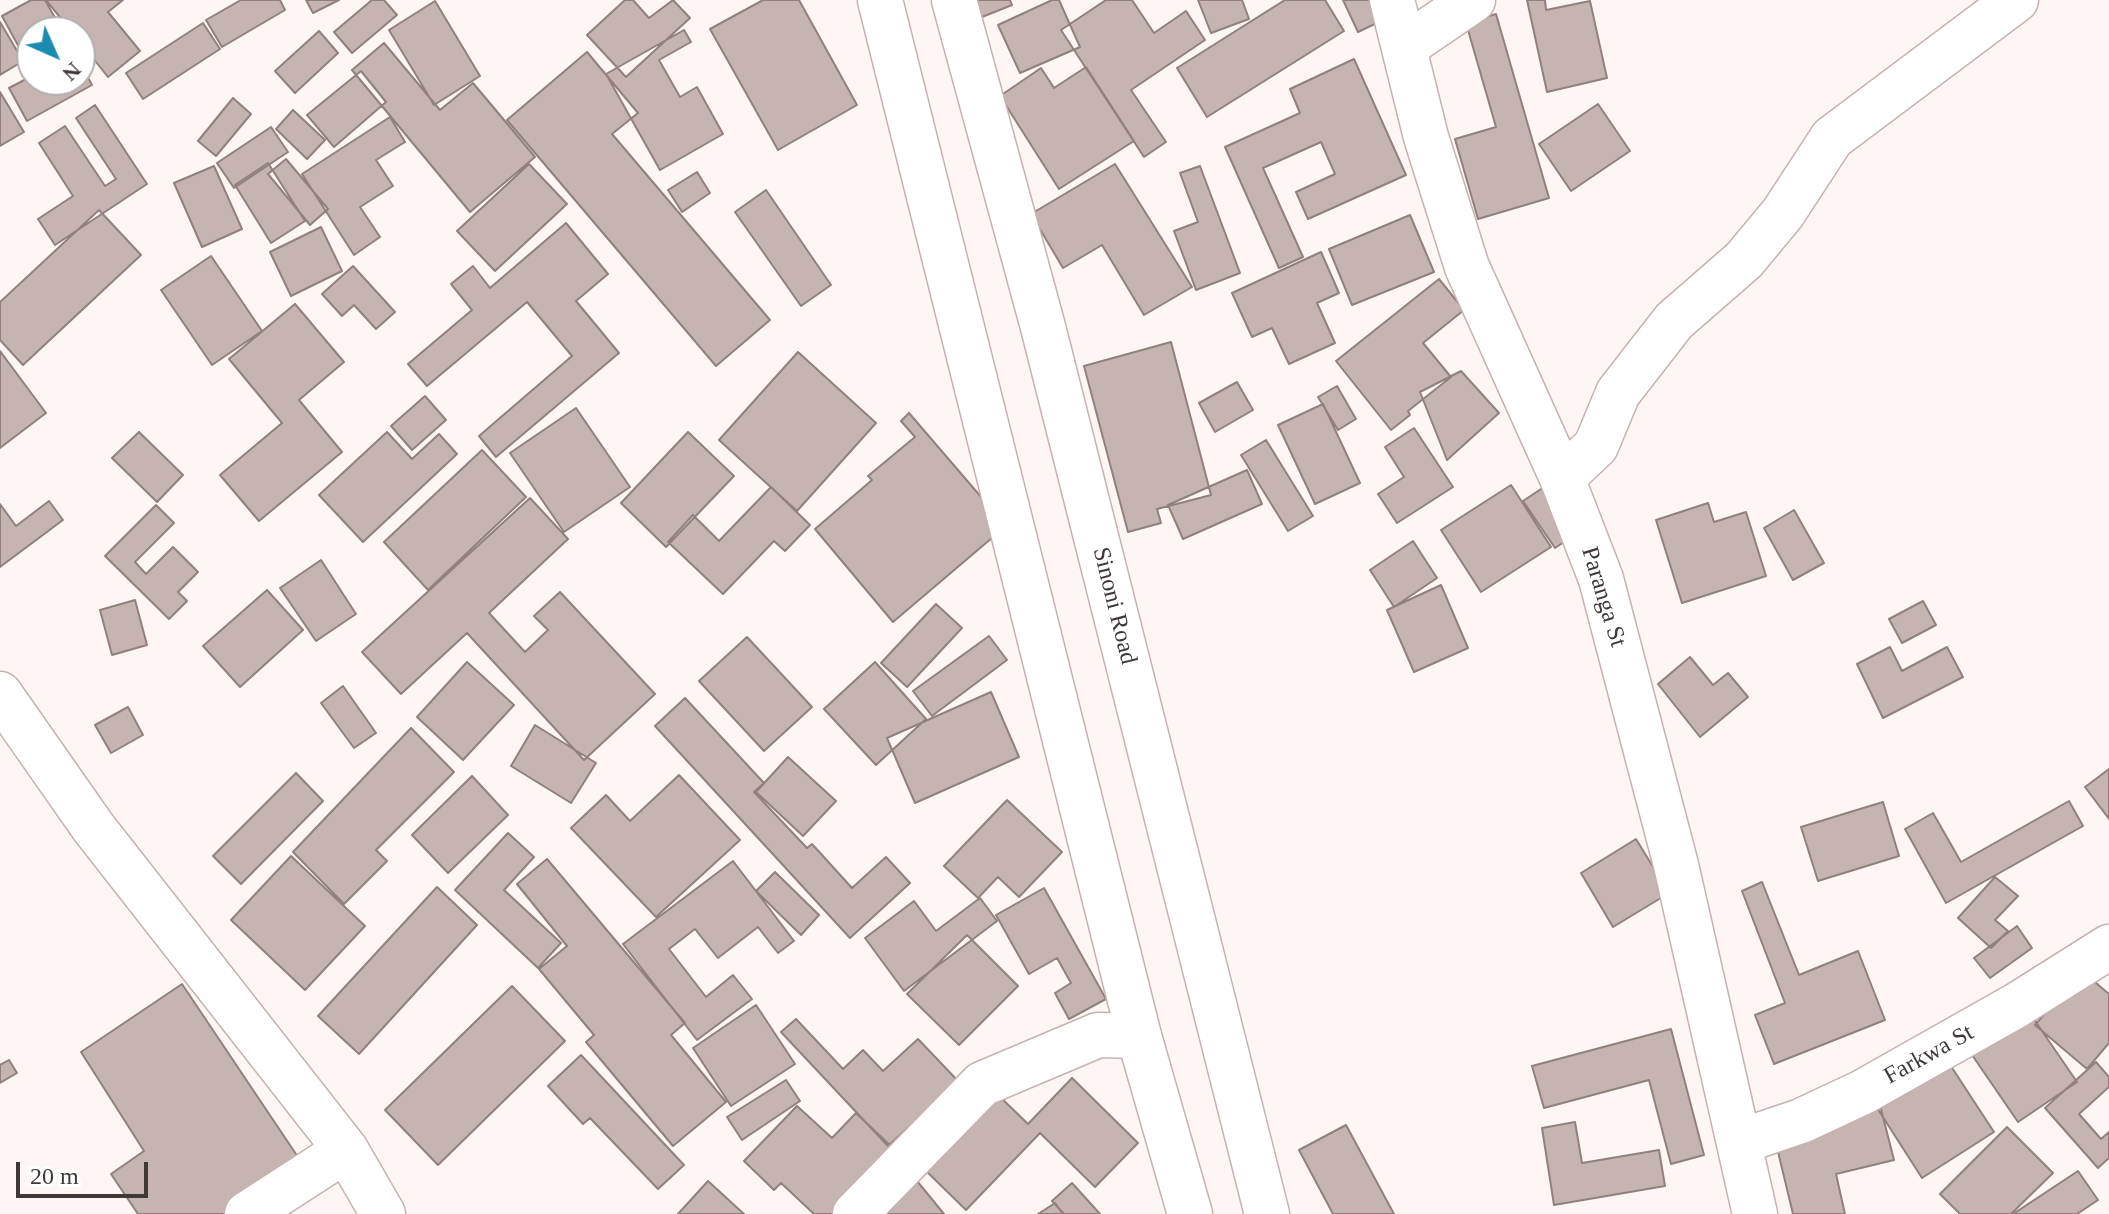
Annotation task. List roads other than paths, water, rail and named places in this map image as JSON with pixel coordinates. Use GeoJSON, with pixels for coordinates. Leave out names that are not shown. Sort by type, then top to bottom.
{"type":"FeatureCollection","features":[{"type":"Feature","properties":{"kind":"street"},"geometry":{"type":"LineString","coordinates":[[880,0],[1139,1036],[1190,1214]]}},
{"type":"Feature","properties":{"kind":"street","name":"Sinoni Road"},"geometry":{"type":"LineString","coordinates":[[954,0],[1047,342],[1267,1214]]}},
{"type":"Feature","properties":{"kind":"street","name":"Paranga St"},"geometry":{"type":"LineString","coordinates":[[1392,0],[1426,137],[1467,267],[1562,478],[1601,579],[1676,865],[1755,1214]]}},
{"type":"Feature","properties":{"kind":"street"},"geometry":{"type":"LineString","coordinates":[[1404,47],[1473,0]]}},
{"type":"Feature","properties":{"kind":"street"},"geometry":{"type":"LineString","coordinates":[[1562,478],[1596,446],[1618,393],[1674,321],[1744,260],[1783,213],[1832,138],[2016,0]]}},
{"type":"Feature","properties":{"kind":"street"},"geometry":{"type":"LineString","coordinates":[[0,694],[93,827],[346,1150],[383,1214]]}},
{"type":"Feature","properties":{"kind":"street","name":"Farkwa St"},"geometry":{"type":"LineString","coordinates":[[1739,1142],[1801,1121],[1863,1092],[2017,1005],[2109,947]]}},
{"type":"Feature","properties":{"kind":"street"},"geometry":{"type":"LineString","coordinates":[[855,1214],[982,1084],[1098,1035],[1139,1036]]}},
{"type":"Feature","properties":{"kind":"street"},"geometry":{"type":"LineString","coordinates":[[247,1214],[346,1150]]}}]}
